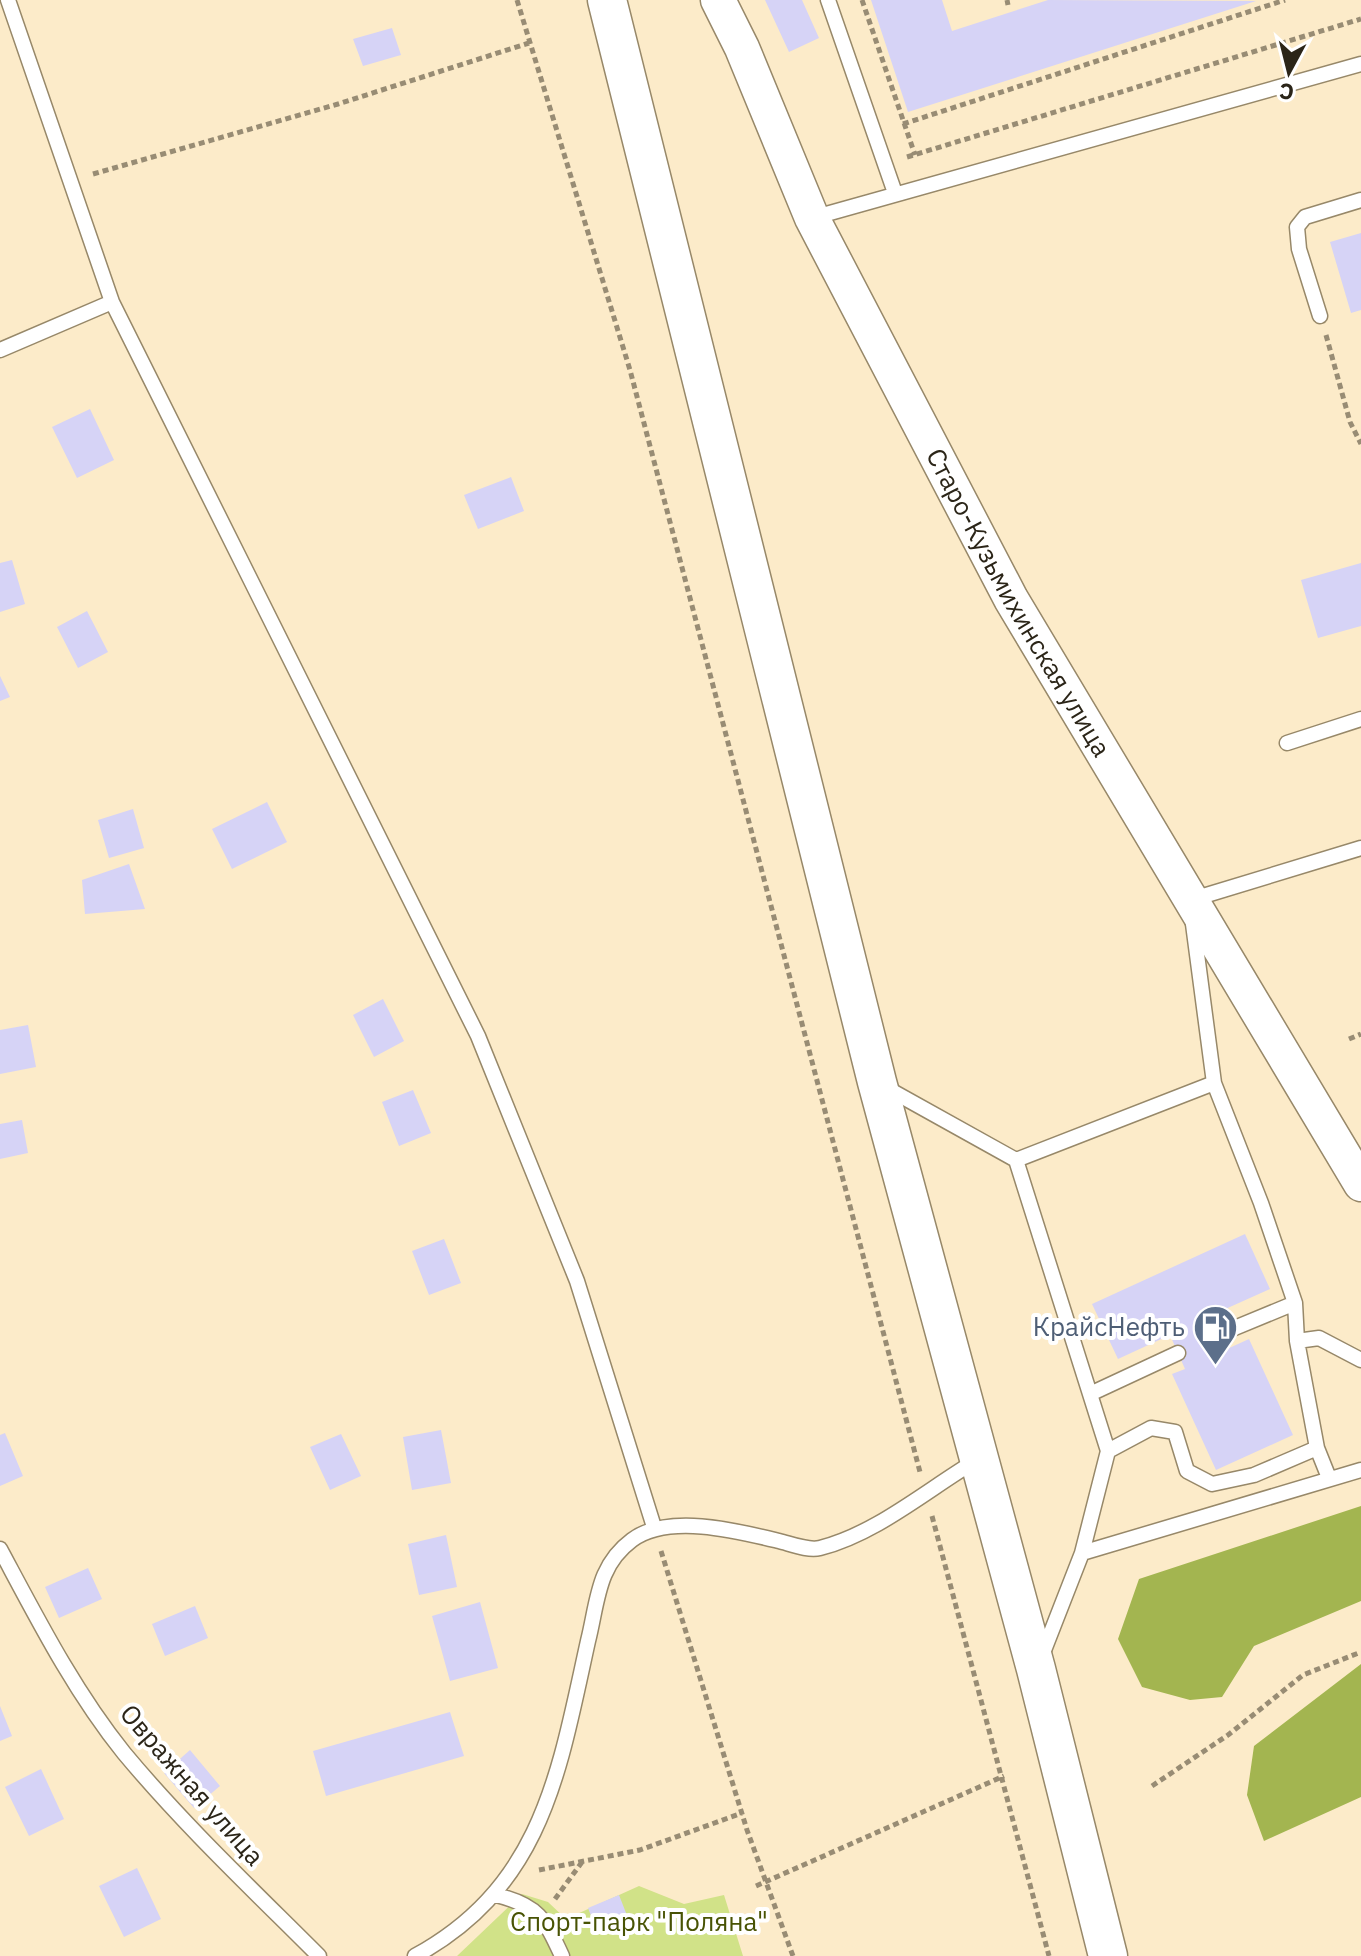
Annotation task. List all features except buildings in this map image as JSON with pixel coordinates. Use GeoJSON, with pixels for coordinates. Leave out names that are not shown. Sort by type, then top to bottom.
{"type":"FeatureCollection","features":[{"type":"Feature","properties":{"kind":"main road"},"geometry":{"type":"LineString","coordinates":[[607,0],[877,1082],[1036,1669],[1108,1956]]}},
{"type":"Feature","properties":{"kind":"street","name":"Старо-Кузьмихинская улица"},"geometry":{"type":"LineString","coordinates":[[718,0],[742,48],[812,218],[1011,599],[1361,1184]]}},
{"type":"Feature","properties":{"kind":"lane"},"geometry":{"type":"LineString","coordinates":[[8,0],[112,302],[478,1036],[577,1281],[654,1527]]}},
{"type":"Feature","properties":{"kind":"lane"},"geometry":{"type":"LineString","coordinates":[[828,0],[895,193]]}},
{"type":"Feature","properties":{"kind":"lane"},"geometry":{"type":"LineString","coordinates":[[812,218],[1361,64]]}},
{"type":"Feature","properties":{"kind":"lane"},"geometry":{"type":"LineString","coordinates":[[1320,316],[1299,249],[1297,227],[1305,217],[1361,200]]}},
{"type":"Feature","properties":{"kind":"lane"},"geometry":{"type":"LineString","coordinates":[[0,350],[112,302]]}},
{"type":"Feature","properties":{"kind":"lane"},"geometry":{"type":"LineString","coordinates":[[1287,743],[1361,719]]}},
{"type":"Feature","properties":{"kind":"lane"},"geometry":{"type":"LineString","coordinates":[[1329,1478],[1317,1448],[1297,1341],[1295,1303],[1261,1203],[1214,1083],[1190,900],[1361,848]]}},
{"type":"Feature","properties":{"kind":"lane"},"geometry":{"type":"LineString","coordinates":[[877,1082],[1016,1160],[1108,1451],[1082,1553],[1036,1669]]}},
{"type":"Feature","properties":{"kind":"lane"},"geometry":{"type":"LineString","coordinates":[[1016,1160],[1214,1083]]}},
{"type":"Feature","properties":{"kind":"lane"},"geometry":{"type":"LineString","coordinates":[[1220,1334],[1295,1303]]}},
{"type":"Feature","properties":{"kind":"lane"},"geometry":{"type":"LineString","coordinates":[[1297,1341],[1319,1338],[1361,1360]]}},
{"type":"Feature","properties":{"kind":"lane"},"geometry":{"type":"LineString","coordinates":[[1090,1394],[1178,1353]]}},
{"type":"Feature","properties":{"kind":"lane"},"geometry":{"type":"LineString","coordinates":[[1108,1451],[1151,1428],[1175,1432],[1187,1471],[1212,1484],[1254,1475],[1317,1448]]}},
{"type":"Feature","properties":{"kind":"lane"},"geometry":{"type":"LineString","coordinates":[[415,1956],[451,1936],[496,1895],[526,1850],[562,1760],[605,1566],[632,1540],[654,1527],[717,1527],[816,1550],[856,1536],[978,1460]]}},
{"type":"Feature","properties":{"kind":"lane"},"geometry":{"type":"LineString","coordinates":[[1082,1553],[1361,1470]]}},
{"type":"Feature","properties":{"kind":"lane","name":"Овражная улица"},"geometry":{"type":"LineString","coordinates":[[0,1549],[53,1647],[123,1751],[216,1853],[319,1956]]}},
{"type":"Feature","properties":{"kind":"lane"},"geometry":{"type":"LineString","coordinates":[[496,1895],[515,1900],[543,1916],[562,1956]]}},
{"type":"Feature","properties":{"kind":"path"},"geometry":{"type":"LineString","coordinates":[[517,0],[630,370],[925,1491],[1004,1776],[1049,1956]]}},
{"type":"Feature","properties":{"kind":"path"},"geometry":{"type":"LineString","coordinates":[[862,0],[915,155]]}},
{"type":"Feature","properties":{"kind":"path"},"geometry":{"type":"LineString","coordinates":[[903,124],[1285,0]]}},
{"type":"Feature","properties":{"kind":"path"},"geometry":{"type":"LineString","coordinates":[[886,164],[1361,19]]}},
{"type":"Feature","properties":{"kind":"path"},"geometry":{"type":"LineString","coordinates":[[70,180],[338,104],[529,43]]}},
{"type":"Feature","properties":{"kind":"path"},"geometry":{"type":"LineString","coordinates":[[1320,316],[1350,422],[1361,444]]}},
{"type":"Feature","properties":{"kind":"path"},"geometry":{"type":"LineString","coordinates":[[1349,1039],[1361,1034]]}},
{"type":"Feature","properties":{"kind":"path"},"geometry":{"type":"LineString","coordinates":[[654,1527],[742,1813],[793,1956]]}},
{"type":"Feature","properties":{"kind":"path"},"geometry":{"type":"LineString","coordinates":[[1152,1786],[1228,1735],[1303,1675],[1361,1652]]}},
{"type":"Feature","properties":{"kind":"path"},"geometry":{"type":"LineString","coordinates":[[756,1886],[1004,1776]]}},
{"type":"Feature","properties":{"kind":"path"},"geometry":{"type":"LineString","coordinates":[[509,1877],[640,1850],[742,1813]]}},
{"type":"Feature","properties":{"kind":"path"},"geometry":{"type":"LineString","coordinates":[[543,1916],[583,1861]]}},
{"type":"Feature","properties":{"kind":"green space"},"geometry":{"type":"Polygon","coordinates":[[[1361,1506],[1361,1601],[1254,1646],[1222,1697],[1190,1700],[1142,1687],[1118,1639],[1139,1579],[1361,1506]]]}},
{"type":"Feature","properties":{"kind":"green space"},"geometry":{"type":"Polygon","coordinates":[[[1361,1664],[1361,1797],[1264,1841],[1247,1795],[1254,1746],[1361,1664]]]}},
{"type":"Feature","properties":{"kind":"green space","name":"Спорт-парк \"Поляна\""},"geometry":{"type":"Polygon","coordinates":[[[639,1886],[684,1904],[724,1895],[743,1956],[457,1956],[522,1894],[548,1902],[566,1919],[639,1886]]]}},
{"type":"Feature","properties":{"kind":"place","name":"КрайсНефть"},"geometry":{"type":"Point","coordinates":[1216,1366]}}]}
